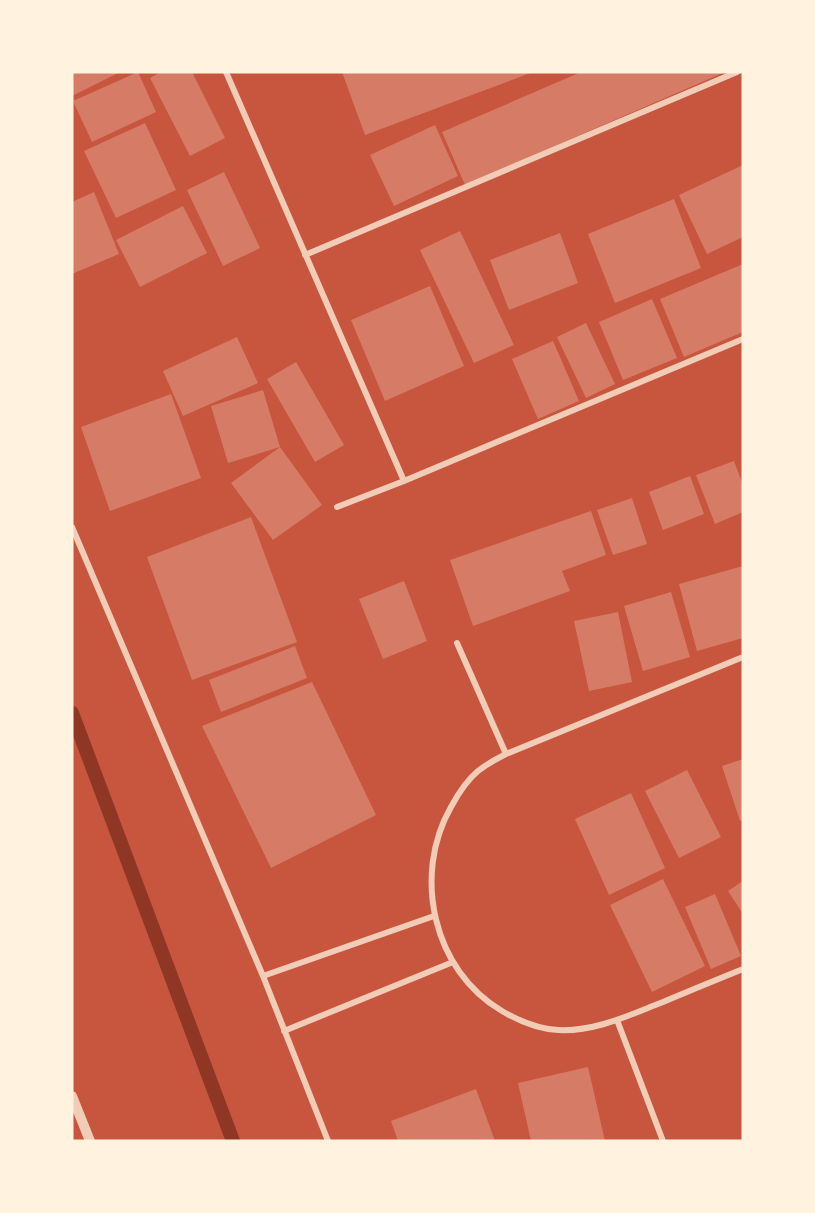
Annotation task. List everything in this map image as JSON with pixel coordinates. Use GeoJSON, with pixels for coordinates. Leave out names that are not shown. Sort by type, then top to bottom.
{"type":"FeatureCollection","features":[{"type":"Feature","properties":{"kind":"street"},"geometry":{"type":"LineString","coordinates":[[226,72],[404,481]]}},
{"type":"Feature","properties":{"kind":"street"},"geometry":{"type":"LineString","coordinates":[[305,255],[737,72]]}},
{"type":"Feature","properties":{"kind":"street"},"geometry":{"type":"LineString","coordinates":[[337,507],[743,339]]}},
{"type":"Feature","properties":{"kind":"street"},"geometry":{"type":"LineString","coordinates":[[72,527],[262,976],[328,1141]]}},
{"type":"Feature","properties":{"kind":"street"},"geometry":{"type":"LineString","coordinates":[[457,643],[506,754]]}},
{"type":"Feature","properties":{"kind":"street"},"geometry":{"type":"LineString","coordinates":[[743,657],[506,754],[477,772],[465,785],[446,816],[439,834],[432,868],[434,916],[453,962],[481,996],[495,1007],[525,1022],[558,1030],[592,1027],[617,1020],[743,969]]}},
{"type":"Feature","properties":{"kind":"street"},"geometry":{"type":"LineString","coordinates":[[262,976],[434,916]]}},
{"type":"Feature","properties":{"kind":"street"},"geometry":{"type":"LineString","coordinates":[[284,1031],[453,962]]}},
{"type":"Feature","properties":{"kind":"street"},"geometry":{"type":"LineString","coordinates":[[617,1020],[663,1141]]}},
{"type":"Feature","properties":{"kind":"street"},"geometry":{"type":"LineString","coordinates":[[72,1096],[90,1141]]}},
{"type":"Feature","properties":{"kind":"building"},"geometry":{"type":"Polygon","coordinates":[[[72,72],[120,72],[72,96],[72,72]]]}},
{"type":"Feature","properties":{"kind":"building"},"geometry":{"type":"Polygon","coordinates":[[[138,72],[156,112],[92,142],[73,101],[138,72]]]}},
{"type":"Feature","properties":{"kind":"building"},"geometry":{"type":"Polygon","coordinates":[[[161,72],[192,72],[225,138],[190,156],[150,78],[161,72]]]}},
{"type":"Feature","properties":{"kind":"building"},"geometry":{"type":"Polygon","coordinates":[[[342,72],[533,72],[365,135],[342,72]]]}},
{"type":"Feature","properties":{"kind":"building"},"geometry":{"type":"Polygon","coordinates":[[[581,72],[725,72],[465,185],[442,132],[581,72]]]}},
{"type":"Feature","properties":{"kind":"building"},"geometry":{"type":"Polygon","coordinates":[[[145,123],[176,190],[116,218],[84,151],[145,123]]]}},
{"type":"Feature","properties":{"kind":"building"},"geometry":{"type":"Polygon","coordinates":[[[435,125],[458,176],[394,206],[370,155],[435,125]]]}},
{"type":"Feature","properties":{"kind":"building"},"geometry":{"type":"Polygon","coordinates":[[[743,165],[743,237],[707,254],[679,195],[743,165]]]}},
{"type":"Feature","properties":{"kind":"building"},"geometry":{"type":"Polygon","coordinates":[[[224,172],[260,248],[223,266],[187,190],[224,172]]]}},
{"type":"Feature","properties":{"kind":"building"},"geometry":{"type":"Polygon","coordinates":[[[94,192],[119,254],[72,274],[72,202],[94,192]]]}},
{"type":"Feature","properties":{"kind":"building"},"geometry":{"type":"Polygon","coordinates":[[[674,199],[701,268],[615,303],[588,234],[674,199]]]}},
{"type":"Feature","properties":{"kind":"building"},"geometry":{"type":"Polygon","coordinates":[[[183,206],[207,253],[140,287],[116,240],[183,206]]]}},
{"type":"Feature","properties":{"kind":"building"},"geometry":{"type":"Polygon","coordinates":[[[460,231],[514,345],[474,363],[420,250],[460,231]]]}},
{"type":"Feature","properties":{"kind":"building"},"geometry":{"type":"Polygon","coordinates":[[[560,233],[578,283],[509,310],[490,260],[560,233]]]}},
{"type":"Feature","properties":{"kind":"building"},"geometry":{"type":"Polygon","coordinates":[[[743,264],[743,332],[684,357],[660,299],[743,264]]]}},
{"type":"Feature","properties":{"kind":"building"},"geometry":{"type":"Polygon","coordinates":[[[430,286],[464,366],[385,401],[351,320],[430,286]]]}},
{"type":"Feature","properties":{"kind":"building"},"geometry":{"type":"Polygon","coordinates":[[[652,299],[677,358],[623,380],[599,322],[652,299]]]}},
{"type":"Feature","properties":{"kind":"building"},"geometry":{"type":"Polygon","coordinates":[[[586,323],[615,384],[586,398],[557,337],[586,323]]]}},
{"type":"Feature","properties":{"kind":"building"},"geometry":{"type":"Polygon","coordinates":[[[237,337],[258,383],[183,416],[163,371],[237,337]]]}},
{"type":"Feature","properties":{"kind":"building"},"geometry":{"type":"Polygon","coordinates":[[[553,341],[579,401],[538,419],[512,359],[553,341]]]}},
{"type":"Feature","properties":{"kind":"building"},"geometry":{"type":"Polygon","coordinates":[[[296,362],[344,445],[315,462],[267,379],[296,362]]]}},
{"type":"Feature","properties":{"kind":"building"},"geometry":{"type":"Polygon","coordinates":[[[263,390],[280,447],[228,463],[211,406],[263,390]]]}},
{"type":"Feature","properties":{"kind":"building"},"geometry":{"type":"Polygon","coordinates":[[[171,394],[201,478],[110,511],[81,427],[171,394]]]}},
{"type":"Feature","properties":{"kind":"building"},"geometry":{"type":"Polygon","coordinates":[[[280,447],[322,505],[273,540],[231,483],[280,447]]]}},
{"type":"Feature","properties":{"kind":"building"},"geometry":{"type":"Polygon","coordinates":[[[734,461],[743,485],[743,512],[715,524],[696,475],[734,461]]]}},
{"type":"Feature","properties":{"kind":"building"},"geometry":{"type":"Polygon","coordinates":[[[690,476],[704,514],[663,530],[649,492],[690,476]]]}},
{"type":"Feature","properties":{"kind":"building"},"geometry":{"type":"Polygon","coordinates":[[[632,498],[647,544],[613,555],[597,510],[632,498]]]}},
{"type":"Feature","properties":{"kind":"building"},"geometry":{"type":"Polygon","coordinates":[[[591,511],[606,555],[562,571],[570,591],[473,626],[450,560],[591,511]]]}},
{"type":"Feature","properties":{"kind":"building"},"geometry":{"type":"Polygon","coordinates":[[[251,517],[297,642],[192,680],[147,557],[251,517]]]}},
{"type":"Feature","properties":{"kind":"building"},"geometry":{"type":"Polygon","coordinates":[[[743,566],[743,638],[697,651],[679,584],[743,566]]]}},
{"type":"Feature","properties":{"kind":"building"},"geometry":{"type":"Polygon","coordinates":[[[404,581],[427,641],[383,659],[359,599],[404,581]]]}},
{"type":"Feature","properties":{"kind":"building"},"geometry":{"type":"Polygon","coordinates":[[[671,592],[690,657],[643,671],[624,606],[671,592]]]}},
{"type":"Feature","properties":{"kind":"building"},"geometry":{"type":"Polygon","coordinates":[[[618,612],[632,682],[589,691],[574,621],[618,612]]]}},
{"type":"Feature","properties":{"kind":"building"},"geometry":{"type":"Polygon","coordinates":[[[295,646],[307,678],[221,712],[209,680],[295,646]]]}},
{"type":"Feature","properties":{"kind":"building"},"geometry":{"type":"Polygon","coordinates":[[[312,682],[376,815],[271,868],[202,726],[312,682]]]}},
{"type":"Feature","properties":{"kind":"building"},"geometry":{"type":"Polygon","coordinates":[[[743,759],[743,820],[740,821],[722,766],[743,759]]]}},
{"type":"Feature","properties":{"kind":"building"},"geometry":{"type":"Polygon","coordinates":[[[687,770],[721,837],[679,858],[645,791],[687,770]]]}},
{"type":"Feature","properties":{"kind":"building"},"geometry":{"type":"Polygon","coordinates":[[[631,793],[665,868],[609,895],[575,819],[631,793]]]}},
{"type":"Feature","properties":{"kind":"building"},"geometry":{"type":"Polygon","coordinates":[[[663,879],[705,966],[652,992],[610,905],[663,879]]]}},
{"type":"Feature","properties":{"kind":"building"},"geometry":{"type":"Polygon","coordinates":[[[743,881],[743,914],[728,891],[743,881]]]}},
{"type":"Feature","properties":{"kind":"building"},"geometry":{"type":"Polygon","coordinates":[[[715,894],[741,956],[711,969],[685,907],[715,894]]]}},
{"type":"Feature","properties":{"kind":"building"},"geometry":{"type":"Polygon","coordinates":[[[588,1067],[605,1141],[531,1141],[518,1083],[588,1067]]]}},
{"type":"Feature","properties":{"kind":"building"},"geometry":{"type":"Polygon","coordinates":[[[476,1089],[495,1141],[398,1141],[391,1121],[476,1089]]]}},
{"type":"Feature","properties":{"kind":"waterway"},"geometry":{"type":"LineString","coordinates":[[72,713],[233,1141]]}}]}
